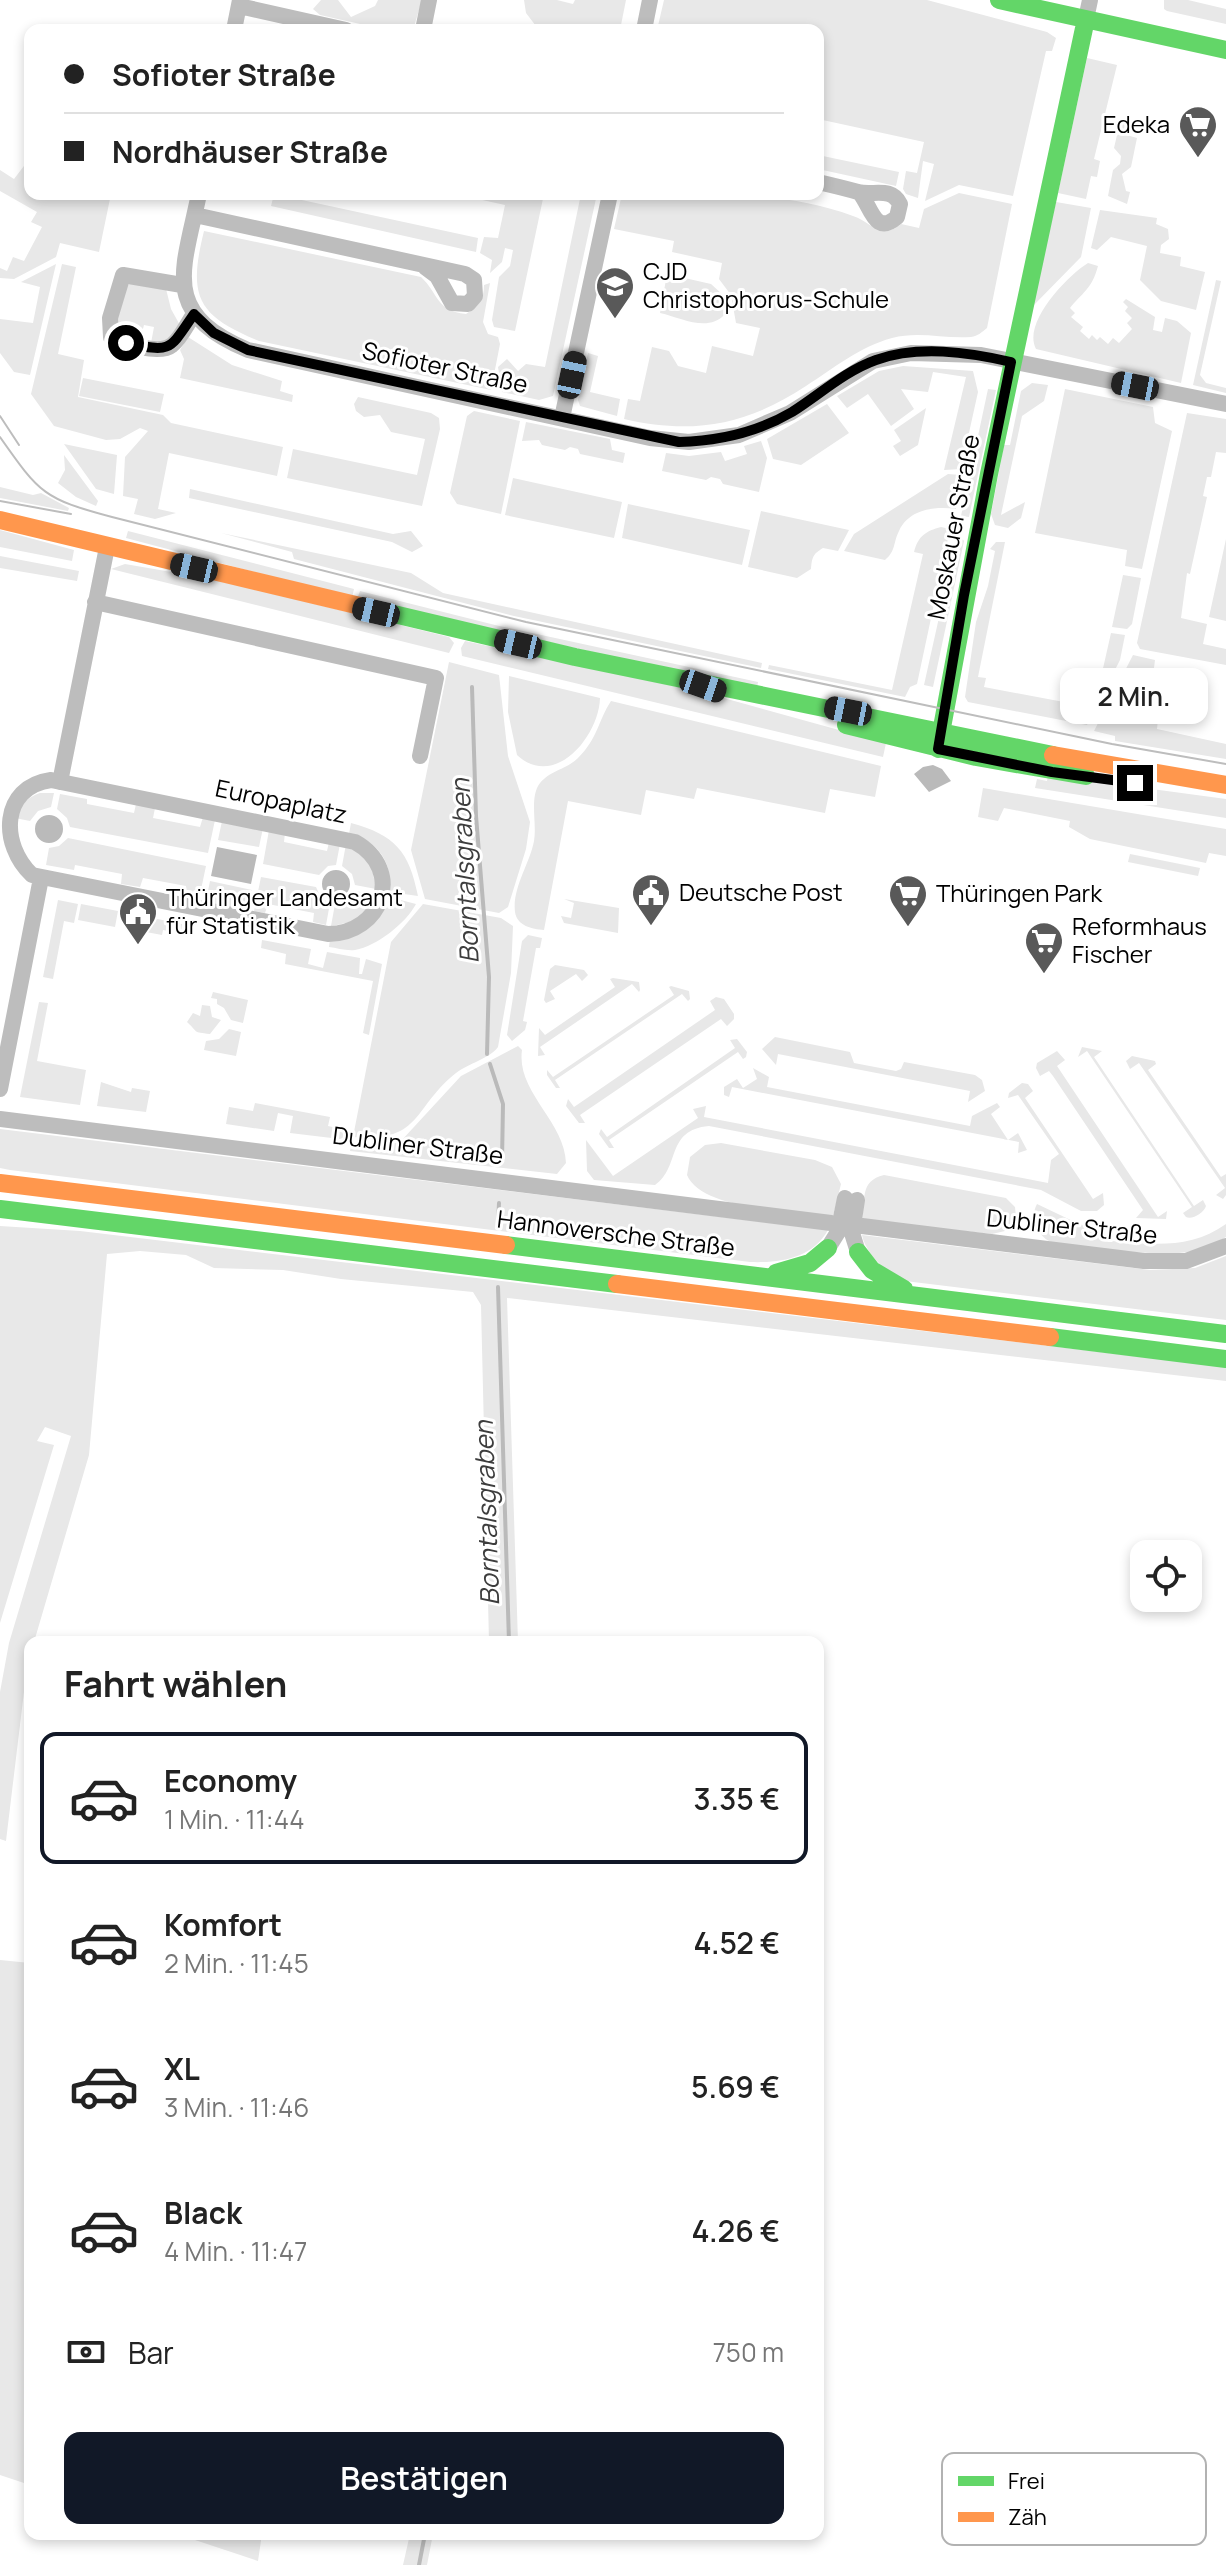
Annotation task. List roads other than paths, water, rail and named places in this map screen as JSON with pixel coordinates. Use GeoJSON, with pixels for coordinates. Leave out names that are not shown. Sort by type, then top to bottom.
{"type":"FeatureCollection","features":[{"type":"Feature","properties":{"kind":"main road"},"geometry":{"type":"LineString","coordinates":[[999,0],[1226,50]]}},
{"type":"Feature","properties":{"kind":"main road","name":"Moskauer Straße"},"geometry":{"type":"LineString","coordinates":[[940,740],[1011,362],[1086,19]]}},
{"type":"Feature","properties":{"kind":"main road"},"geometry":{"type":"LineString","coordinates":[[0,520],[347,605],[680,679],[751,702],[940,740],[1022,750],[1226,785]]}},
{"type":"Feature","properties":{"kind":"main road"},"geometry":{"type":"LineString","coordinates":[[940,740],[1052,772],[1226,795]]}},
{"type":"Feature","properties":{"kind":"main road"},"geometry":{"type":"LineString","coordinates":[[0,1174],[66,1190]]}},
{"type":"Feature","properties":{"kind":"main road","name":"Hannoversche Straße"},"geometry":{"type":"LineString","coordinates":[[0,1183],[1226,1334]]}},
{"type":"Feature","properties":{"kind":"main road","name":"Hannoversche Straße"},"geometry":{"type":"LineString","coordinates":[[0,1209],[1226,1359]]}},
{"type":"Feature","properties":{"kind":"main road"},"geometry":{"type":"LineString","coordinates":[[0,1221],[22,1222],[49,1216]]}},
{"type":"Feature","properties":{"kind":"main road"},"geometry":{"type":"LineString","coordinates":[[752,1275],[797,1268],[810,1263],[828,1248]]}},
{"type":"Feature","properties":{"kind":"main road"},"geometry":{"type":"LineString","coordinates":[[858,1252],[878,1275],[927,1298]]}},
{"type":"Feature","properties":{"kind":"street"},"geometry":{"type":"LineString","coordinates":[[424,24],[429,0]]}},
{"type":"Feature","properties":{"kind":"street"},"geometry":{"type":"LineString","coordinates":[[645,24],[650,0]]}},
{"type":"Feature","properties":{"kind":"street"},"geometry":{"type":"LineString","coordinates":[[1086,19],[1090,0]]}},
{"type":"Feature","properties":{"kind":"street"},"geometry":{"type":"LineString","coordinates":[[235,24],[240,3],[322,24]]}},
{"type":"Feature","properties":{"kind":"street"},"geometry":{"type":"LineString","coordinates":[[824,183],[859,192]]}},
{"type":"Feature","properties":{"kind":"street"},"geometry":{"type":"LineString","coordinates":[[194,314],[170,347],[162,349],[118,342],[111,337],[110,318],[123,275],[182,285],[198,200]]}},
{"type":"Feature","properties":{"kind":"street"},"geometry":{"type":"LineString","coordinates":[[562,418],[609,200]]}},
{"type":"Feature","properties":{"kind":"street"},"geometry":{"type":"LineString","coordinates":[[195,215],[425,267]]}},
{"type":"Feature","properties":{"kind":"street","name":"Sofioter Straße"},"geometry":{"type":"LineString","coordinates":[[182,285],[186,301],[194,314],[214,333],[248,350],[668,442],[739,435],[772,422],[856,370],[890,356],[948,353],[1011,362],[1226,404]]}},
{"type":"Feature","properties":{"kind":"street"},"geometry":{"type":"LineString","coordinates":[[60,782],[107,547]]}},
{"type":"Feature","properties":{"kind":"street"},"geometry":{"type":"LineString","coordinates":[[95,602],[436,678],[420,756]]}},
{"type":"Feature","properties":{"kind":"street","name":"Europaplatz"},"geometry":{"type":"LineString","coordinates":[[45,781],[60,782],[355,842],[369,851],[380,865],[382,892],[376,910],[362,924],[344,932],[328,934],[41,878],[25,870],[9,853],[2,837],[2,818],[9,804],[26,788],[45,781]]}},
{"type":"Feature","properties":{"kind":"street"},"geometry":{"type":"LineString","coordinates":[[0,1089],[41,878]]}},
{"type":"Feature","properties":{"kind":"street","name":"Dubliner Straße"},"geometry":{"type":"LineString","coordinates":[[0,1119],[831,1223]]}},
{"type":"Feature","properties":{"kind":"street"},"geometry":{"type":"LineString","coordinates":[[828,1248],[851,1199],[852,1233],[858,1252]]}},
{"type":"Feature","properties":{"kind":"street","name":"Dubliner Straße"},"geometry":{"type":"LineString","coordinates":[[862,1226],[1144,1261],[1186,1261],[1226,1246]]}},
{"type":"Feature","properties":{"kind":"waterway","name":"Borntalsgraben"},"geometry":{"type":"LineString","coordinates":[[472,687],[476,816],[489,977],[487,1054]]}},
{"type":"Feature","properties":{"kind":"waterway","name":"Borntalsgraben"},"geometry":{"type":"LineString","coordinates":[[490,1064],[503,1104],[502,1161]]}},
{"type":"Feature","properties":{"kind":"waterway","name":"Borntalsgraben"},"geometry":{"type":"LineString","coordinates":[[498,1224],[499,1203]]}},
{"type":"Feature","properties":{"kind":"waterway","name":"Borntalsgraben"},"geometry":{"type":"LineString","coordinates":[[498,1287],[509,1636]]}},
{"type":"Feature","properties":{"kind":"waterway","name":"Borntalsgraben"},"geometry":{"type":"LineString","coordinates":[[419,2565],[424,2540]]}},
{"type":"Feature","properties":{"kind":"tram line"},"geometry":{"type":"LineString","coordinates":[[0,416],[19,445]]}},
{"type":"Feature","properties":{"kind":"tram line"},"geometry":{"type":"LineString","coordinates":[[0,437],[35,483],[46,492],[71,505],[112,517],[526,622],[1112,744],[1226,764]]}},
{"type":"Feature","properties":{"kind":"tram line"},"geometry":{"type":"LineString","coordinates":[[0,501],[71,514]]}},
{"type":"Feature","properties":{"kind":"place","name":"Edeka"},"geometry":{"type":"Point","coordinates":[1198,159]}},
{"type":"Feature","properties":{"kind":"place","name":"CJD Christophorus-Schule"},"geometry":{"type":"Point","coordinates":[615,320]}},
{"type":"Feature","properties":{"kind":"place","name":"Deutsche Post"},"geometry":{"type":"Point","coordinates":[651,927]}},
{"type":"Feature","properties":{"kind":"place","name":"Thüringen Park"},"geometry":{"type":"Point","coordinates":[908,928]}},
{"type":"Feature","properties":{"kind":"place","name":"Thüringer Landesamt für Statistik"},"geometry":{"type":"Point","coordinates":[138,946]}},
{"type":"Feature","properties":{"kind":"place","name":"Reformhaus Fischer"},"geometry":{"type":"Point","coordinates":[1044,975]}}]}
